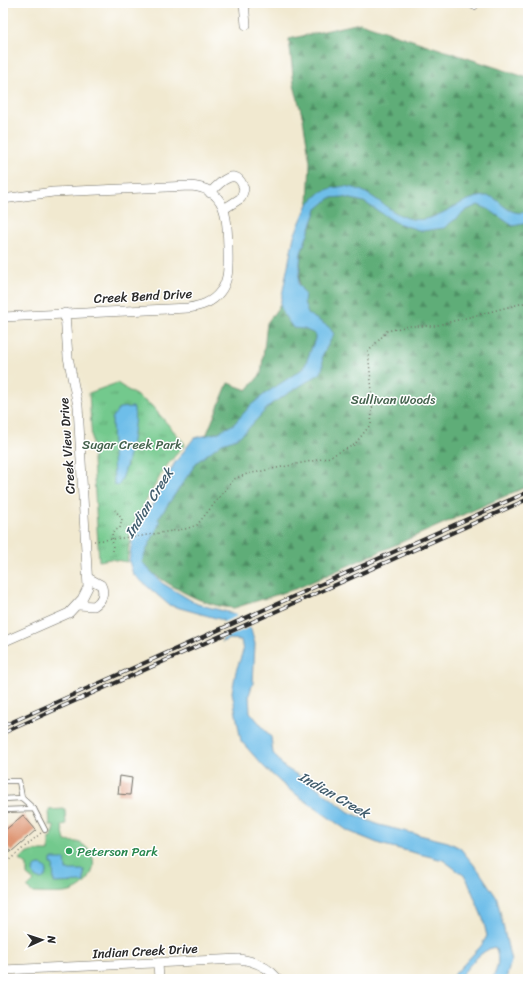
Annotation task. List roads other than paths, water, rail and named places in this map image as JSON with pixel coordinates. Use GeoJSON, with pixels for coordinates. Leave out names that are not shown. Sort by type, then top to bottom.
{"type":"FeatureCollection","features":[{"type":"Feature","properties":{"kind":"street"},"geometry":{"type":"LineString","coordinates":[[244,3],[246,25]]}},
{"type":"Feature","properties":{"kind":"street"},"geometry":{"type":"LineString","coordinates":[[210,193],[221,181],[228,177],[236,178],[240,181],[244,189],[242,198],[224,210]]}},
{"type":"Feature","properties":{"kind":"street","name":"Creek Bend Drive"},"geometry":{"type":"LineString","coordinates":[[3,199],[53,192],[190,186],[201,188],[219,200],[227,218],[228,272],[225,286],[212,300],[203,305],[188,308],[3,317]]}},
{"type":"Feature","properties":{"kind":"street","name":"Creek View Drive"},"geometry":{"type":"LineString","coordinates":[[3,642],[64,616],[78,605],[85,594],[88,578],[78,406],[68,357],[66,314]]}},
{"type":"Feature","properties":{"kind":"street"},"geometry":{"type":"LineString","coordinates":[[78,605],[94,606],[102,598],[103,591],[101,585],[88,578]]}},
{"type":"Feature","properties":{"kind":"street","name":"Indian Creek Drive"},"geometry":{"type":"LineString","coordinates":[[6,973],[158,963],[248,960],[261,964],[272,972],[278,979]]}},
{"type":"Feature","properties":{"kind":"street"},"geometry":{"type":"LineString","coordinates":[[158,963],[159,979]]}},
{"type":"Feature","properties":{"kind":"lane"},"geometry":{"type":"LineString","coordinates":[[3,781],[19,781],[22,798],[34,809],[45,830]]}},
{"type":"Feature","properties":{"kind":"lane"},"geometry":{"type":"LineString","coordinates":[[3,799],[22,798]]}},
{"type":"Feature","properties":{"kind":"lane"},"geometry":{"type":"LineString","coordinates":[[3,810],[34,809]]}},
{"type":"Feature","properties":{"kind":"water","name":"Indian Creek"},"geometry":{"type":"Polygon","coordinates":[[[345,186],[358,189],[391,210],[407,218],[416,220],[432,217],[469,200],[485,196],[495,199],[513,211],[520,213],[528,212],[528,223],[513,226],[488,209],[478,205],[467,210],[444,228],[422,231],[397,223],[364,202],[343,197],[330,198],[317,209],[301,253],[298,284],[305,294],[304,302],[308,314],[329,327],[334,334],[322,356],[323,366],[321,373],[271,404],[246,431],[237,438],[222,443],[197,462],[158,519],[160,522],[142,562],[162,583],[197,604],[235,614],[251,629],[255,644],[253,683],[249,695],[250,712],[271,737],[273,753],[284,767],[311,783],[349,812],[379,825],[448,842],[460,848],[479,871],[497,898],[511,961],[506,979],[492,979],[498,963],[495,947],[479,956],[458,979],[450,979],[481,946],[487,936],[483,919],[466,877],[443,860],[380,844],[348,831],[287,788],[264,767],[241,741],[232,692],[236,671],[243,651],[241,640],[230,639],[222,642],[223,620],[169,605],[133,574],[129,561],[132,542],[139,524],[152,506],[174,464],[194,438],[217,433],[234,424],[251,405],[266,393],[304,368],[315,339],[315,334],[304,329],[293,328],[284,315],[280,305],[294,236],[308,204],[321,192],[332,188],[345,186]]]}},
{"type":"Feature","properties":{"kind":"water"},"geometry":{"type":"Polygon","coordinates":[[[133,407],[134,422],[131,447],[125,472],[118,486],[114,485],[112,419],[119,408],[133,407]]]}},
{"type":"Feature","properties":{"kind":"water"},"geometry":{"type":"Polygon","coordinates":[[[51,859],[65,859],[66,870],[84,870],[84,882],[54,883],[53,864],[51,864],[51,859]]]}},
{"type":"Feature","properties":{"kind":"water"},"geometry":{"type":"Polygon","coordinates":[[[40,865],[45,867],[47,872],[45,877],[40,879],[35,877],[33,872],[35,867],[40,865]]]}},
{"type":"Feature","properties":{"kind":"railway"},"geometry":{"type":"LineString","coordinates":[[3,726],[528,492]]}},
{"type":"Feature","properties":{"kind":"railway"},"geometry":{"type":"LineString","coordinates":[[3,733],[528,499]]}},
{"type":"Feature","properties":{"kind":"place","name":"Peterson Park"},"geometry":{"type":"Point","coordinates":[69,851]}},
{"type":"Feature","properties":{"kind":"park label","name":"Sullivan Woods"},"geometry":{"type":"Point","coordinates":[393,399]}},
{"type":"Feature","properties":{"kind":"park label","name":"Sugar Creek Park"},"geometry":{"type":"Point","coordinates":[132,444]}}]}
